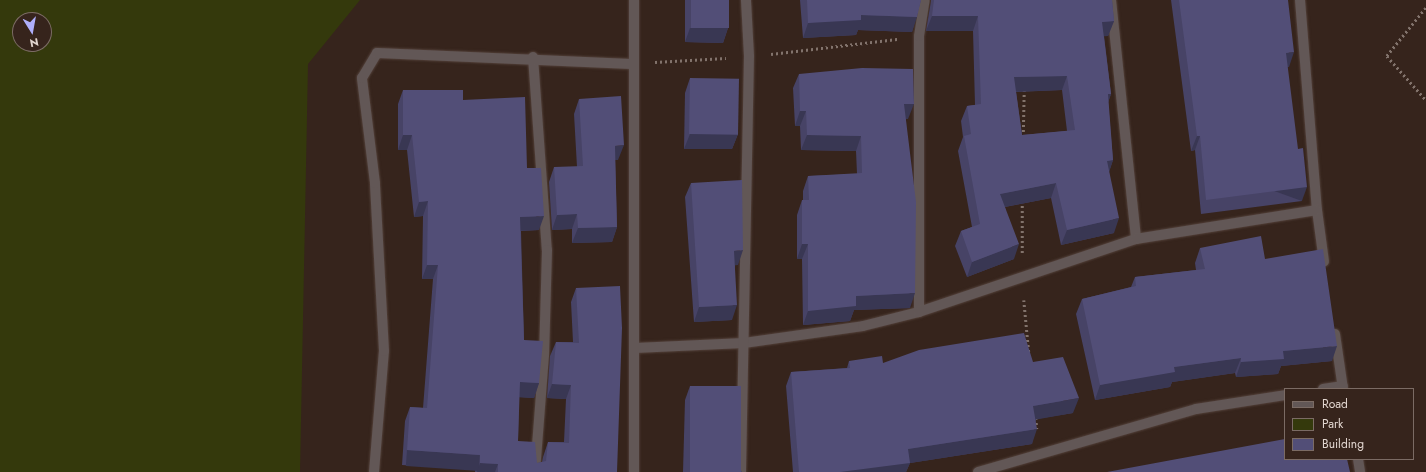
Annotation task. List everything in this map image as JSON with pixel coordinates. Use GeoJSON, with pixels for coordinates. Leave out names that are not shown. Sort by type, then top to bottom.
{"type":"FeatureCollection","features":[{"type":"Feature","properties":{"kind":"street"},"geometry":{"type":"LineString","coordinates":[[634,0],[632,64],[635,348],[634,472]]}},
{"type":"Feature","properties":{"kind":"street"},"geometry":{"type":"LineString","coordinates":[[741,472],[749,56],[746,0]]}},
{"type":"Feature","properties":{"kind":"street"},"geometry":{"type":"LineString","coordinates":[[919,312],[920,36],[925,0]]}},
{"type":"Feature","properties":{"kind":"street"},"geometry":{"type":"LineString","coordinates":[[1111,0],[1136,238]]}},
{"type":"Feature","properties":{"kind":"street"},"geometry":{"type":"LineString","coordinates":[[1300,0],[1317,210],[1326,271]]}},
{"type":"Feature","properties":{"kind":"street"},"geometry":{"type":"LineString","coordinates":[[374,472],[384,351],[375,183],[362,78],[377,53],[533,57],[632,64]]}},
{"type":"Feature","properties":{"kind":"street"},"geometry":{"type":"LineString","coordinates":[[533,57],[546,250],[544,355],[535,472]]}},
{"type":"Feature","properties":{"kind":"street"},"geometry":{"type":"LineString","coordinates":[[635,348],[744,343],[863,326],[919,312],[1021,275],[1136,238],[1317,210]]}},
{"type":"Feature","properties":{"kind":"street"},"geometry":{"type":"LineString","coordinates":[[1333,388],[1343,387],[1334,325]]}},
{"type":"Feature","properties":{"kind":"street"},"geometry":{"type":"LineString","coordinates":[[978,472],[1039,452],[1196,409],[1284,395]]}},
{"type":"Feature","properties":{"kind":"street"},"geometry":{"type":"LineString","coordinates":[[1358,460],[1360,472]]}},
{"type":"Feature","properties":{"kind":"path"},"geometry":{"type":"LineString","coordinates":[[1426,8],[1387,56],[1426,100]]}},
{"type":"Feature","properties":{"kind":"path"},"geometry":{"type":"LineString","coordinates":[[632,64],[749,56],[920,36]]}},
{"type":"Feature","properties":{"kind":"path"},"geometry":{"type":"LineString","coordinates":[[1023,141],[1024,78]]}},
{"type":"Feature","properties":{"kind":"path"},"geometry":{"type":"LineString","coordinates":[[1022,196],[1021,275],[1030,359]]}},
{"type":"Feature","properties":{"kind":"path"},"geometry":{"type":"LineString","coordinates":[[1036,413],[1039,452]]}},
{"type":"Feature","properties":{"kind":"green space"},"geometry":{"type":"Polygon","coordinates":[[[0,0],[360,0],[308,64],[300,472],[0,472],[0,0]]]}},
{"type":"Feature","properties":{"kind":"building"},"geometry":{"type":"Polygon","coordinates":[[[691,0],[729,0],[729,28],[691,28],[691,0]]]}},
{"type":"Feature","properties":{"kind":"building"},"geometry":{"type":"Polygon","coordinates":[[[807,0],[921,0],[917,17],[861,15],[861,20],[808,23],[807,0]]]}},
{"type":"Feature","properties":{"kind":"building"},"geometry":{"type":"Polygon","coordinates":[[[934,0],[1112,0],[1114,21],[1102,22],[1111,94],[1108,94],[1113,160],[1107,161],[1119,218],[1067,230],[1056,183],[1000,194],[1019,244],[972,262],[961,231],[980,224],[964,136],[971,134],[967,106],[981,104],[978,16],[932,16],[934,0]],[[1067,76],[1014,77],[1022,135],[1075,130],[1067,76]]]}},
{"type":"Feature","properties":{"kind":"building"},"geometry":{"type":"Polygon","coordinates":[[[1179,0],[1288,0],[1294,52],[1286,53],[1298,149],[1303,148],[1307,187],[1206,200],[1200,136],[1197,136],[1179,0]]]}},
{"type":"Feature","properties":{"kind":"building"},"geometry":{"type":"Polygon","coordinates":[[[862,68],[913,69],[914,104],[904,104],[916,202],[915,293],[856,296],[856,306],[808,311],[808,244],[802,244],[802,200],[809,200],[808,176],[862,173],[861,136],[807,135],[806,111],[800,111],[799,74],[862,68]]]}},
{"type":"Feature","properties":{"kind":"building"},"geometry":{"type":"Polygon","coordinates":[[[690,78],[739,79],[738,135],[689,134],[690,78]]]}},
{"type":"Feature","properties":{"kind":"building"},"geometry":{"type":"Polygon","coordinates":[[[403,90],[463,90],[463,100],[525,97],[527,168],[541,168],[544,216],[520,217],[524,340],[543,341],[539,383],[520,382],[518,441],[535,442],[537,463],[546,461],[548,442],[569,443],[571,385],[552,384],[556,342],[579,343],[576,288],[620,286],[622,328],[617,472],[498,472],[498,464],[480,463],[480,455],[407,450],[410,407],[427,408],[438,265],[427,265],[428,201],[419,202],[412,135],[403,135],[403,90]]]}},
{"type":"Feature","properties":{"kind":"building"},"geometry":{"type":"Polygon","coordinates":[[[621,96],[624,145],[615,146],[617,227],[578,228],[577,214],[557,215],[554,167],[583,166],[579,99],[621,96]]]}},
{"type":"Feature","properties":{"kind":"building"},"geometry":{"type":"Polygon","coordinates":[[[742,180],[743,250],[734,251],[737,305],[699,307],[691,183],[742,180]]]}},
{"type":"Feature","properties":{"kind":"building"},"geometry":{"type":"Polygon","coordinates":[[[1261,236],[1265,259],[1323,249],[1337,346],[1283,351],[1284,359],[1241,362],[1241,358],[1174,367],[1175,372],[1100,385],[1082,299],[1136,286],[1135,277],[1205,269],[1200,248],[1261,236]]]}},
{"type":"Feature","properties":{"kind":"building"},"geometry":{"type":"Polygon","coordinates":[[[1024,333],[1033,362],[1063,357],[1079,398],[1033,406],[1037,429],[908,449],[910,463],[840,472],[799,472],[791,372],[850,368],[849,361],[882,356],[883,363],[919,350],[1024,333]]]}},
{"type":"Feature","properties":{"kind":"building"},"geometry":{"type":"Polygon","coordinates":[[[690,386],[741,386],[741,472],[690,472],[690,386]]]}},
{"type":"Feature","properties":{"kind":"building"},"geometry":{"type":"Polygon","coordinates":[[[1284,439],[1284,460],[1347,460],[1350,472],[1107,472],[1284,439]]]}}]}
